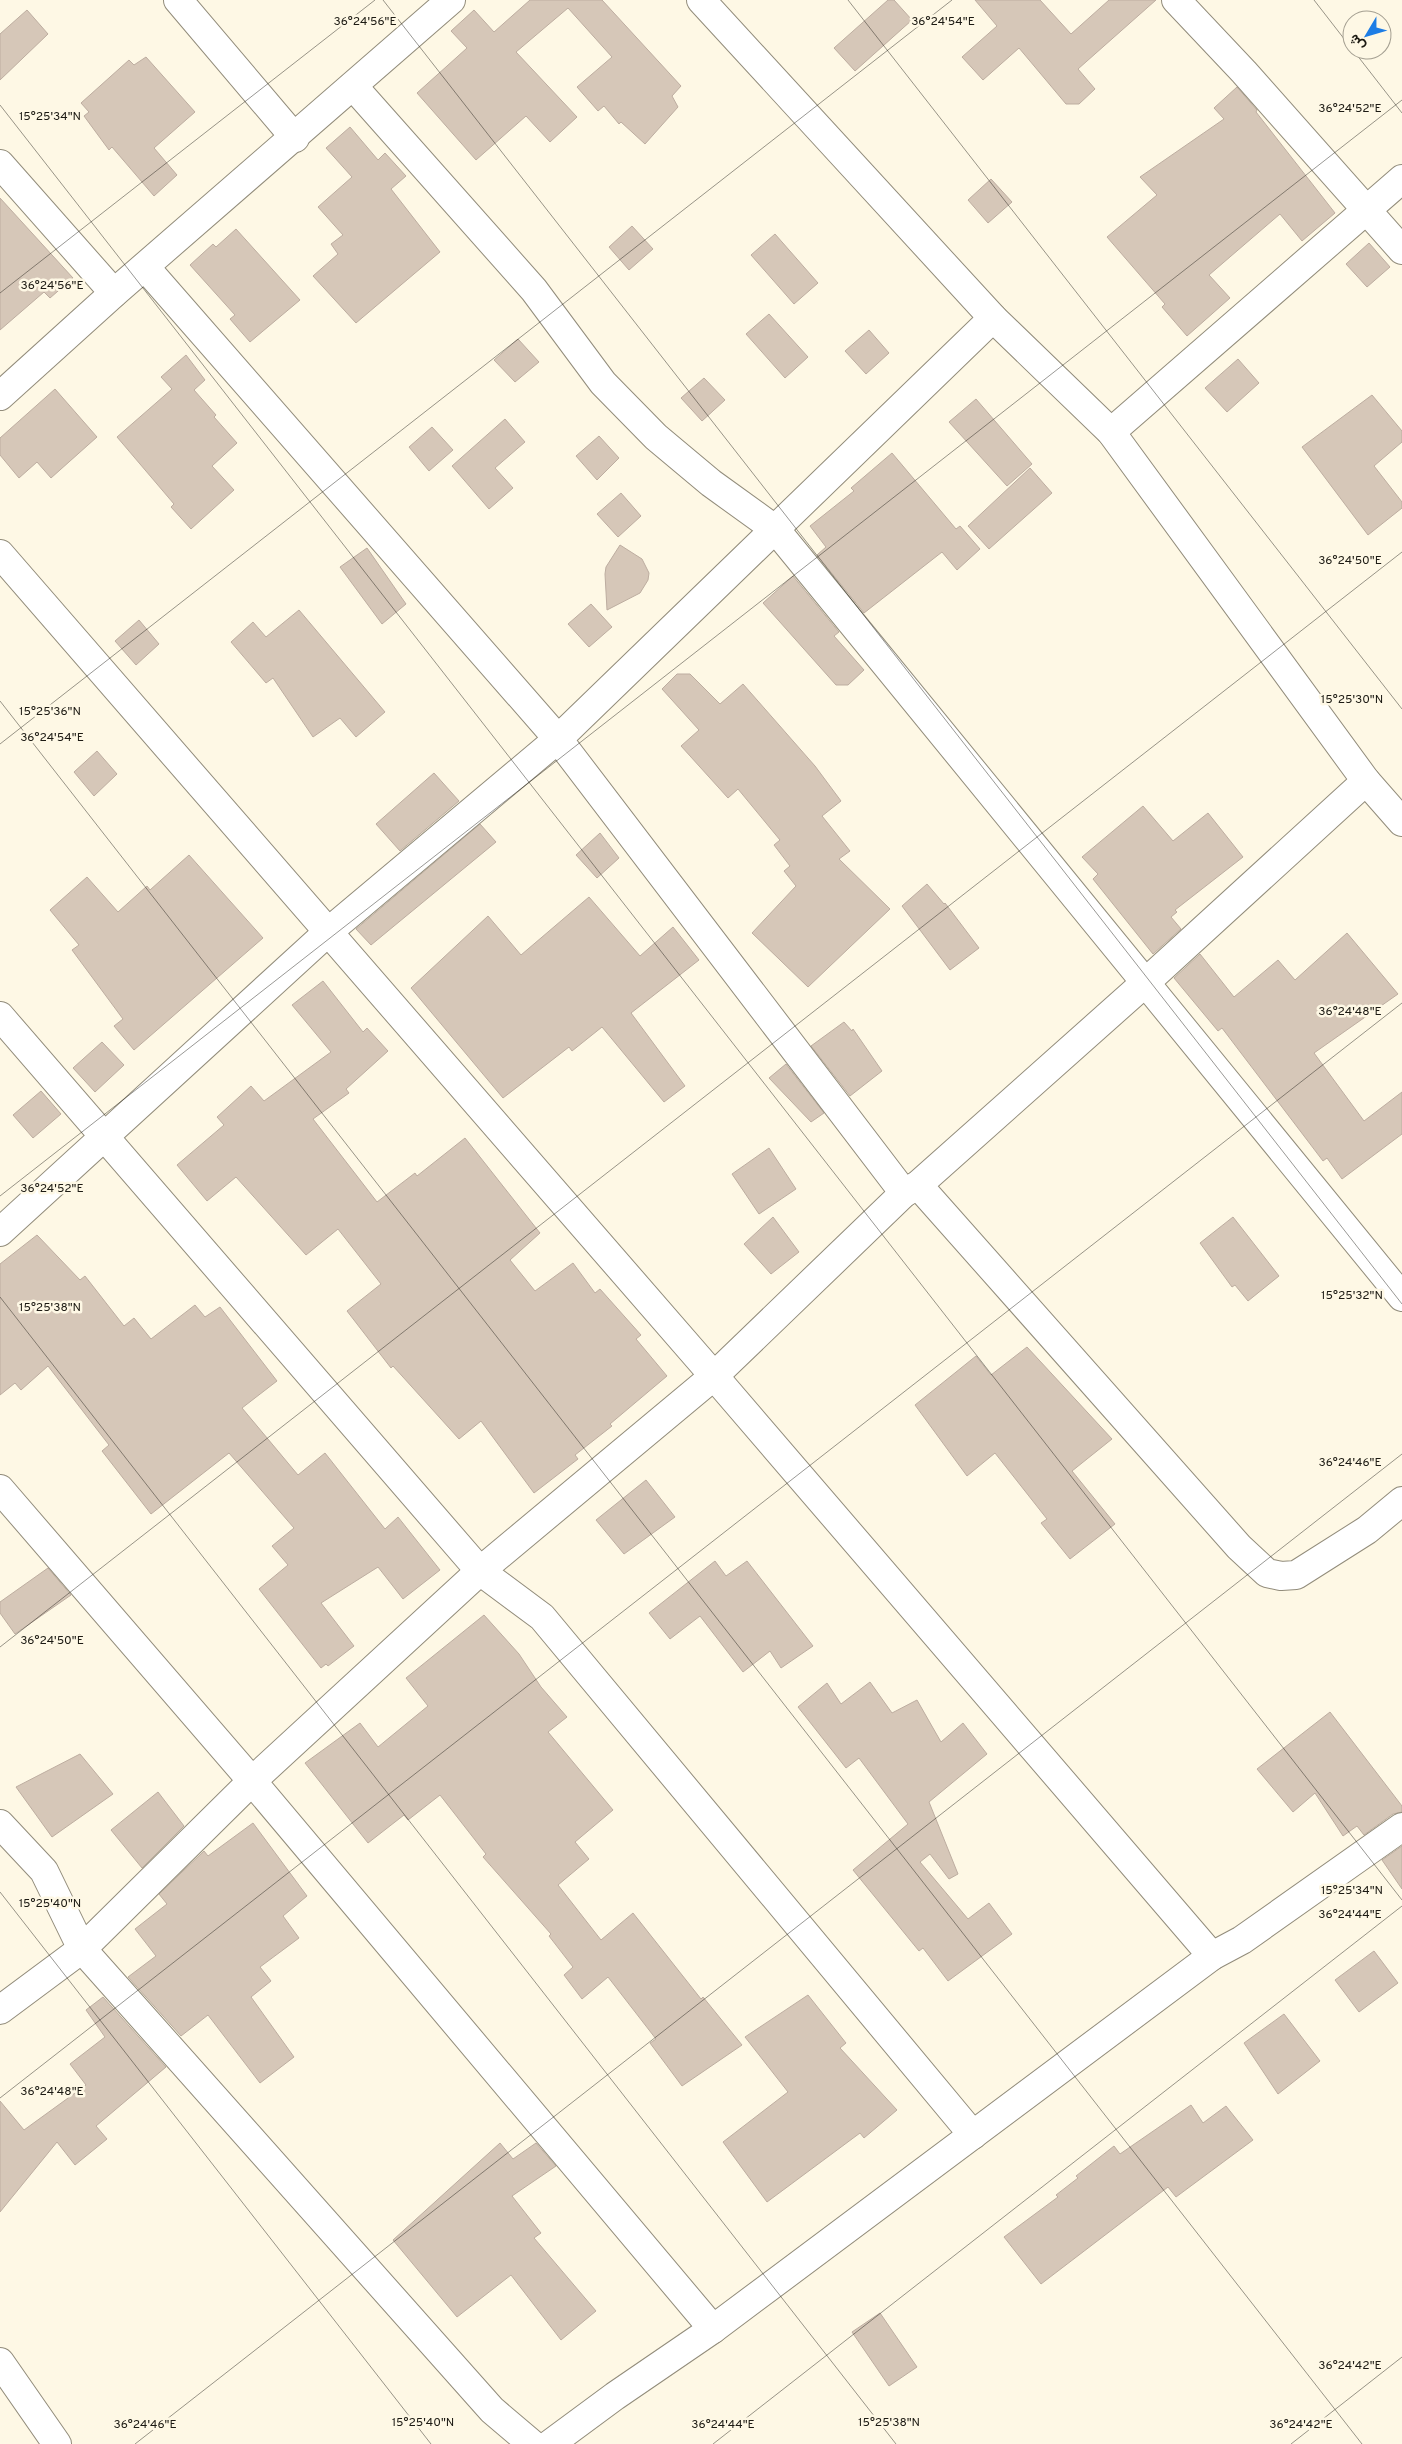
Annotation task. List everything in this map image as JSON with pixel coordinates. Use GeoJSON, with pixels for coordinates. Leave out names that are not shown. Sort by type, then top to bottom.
{"type":"FeatureCollection","features":[{"type":"Feature","properties":{"kind":"street"},"geometry":{"type":"LineString","coordinates":[[178,0],[295,138]]}},
{"type":"Feature","properties":{"kind":"street"},"geometry":{"type":"LineString","coordinates":[[0,396],[114,293],[146,268],[451,0]]}},
{"type":"Feature","properties":{"kind":"street"},"geometry":{"type":"LineString","coordinates":[[701,0],[993,318],[1111,432],[1366,781],[1402,822]]}},
{"type":"Feature","properties":{"kind":"street"},"geometry":{"type":"LineString","coordinates":[[1176,0],[1244,72],[1365,211],[1402,250]]}},
{"type":"Feature","properties":{"kind":"street"},"geometry":{"type":"LineString","coordinates":[[353,86],[534,290],[603,383],[656,436],[711,483],[776,530],[1402,1297]]}},
{"type":"Feature","properties":{"kind":"street"},"geometry":{"type":"LineString","coordinates":[[0,164],[114,293]]}},
{"type":"Feature","properties":{"kind":"street"},"geometry":{"type":"LineString","coordinates":[[1111,432],[1402,179]]}},
{"type":"Feature","properties":{"kind":"street"},"geometry":{"type":"LineString","coordinates":[[146,268],[558,738],[911,1189],[1232,1539],[1266,1573],[1281,1576],[1296,1575],[1367,1530],[1402,1501]]}},
{"type":"Feature","properties":{"kind":"street"},"geometry":{"type":"LineString","coordinates":[[0,1232],[328,932],[558,738],[776,530],[993,318]]}},
{"type":"Feature","properties":{"kind":"street"},"geometry":{"type":"LineString","coordinates":[[0,554],[714,1376],[1212,1956]]}},
{"type":"Feature","properties":{"kind":"street"},"geometry":{"type":"LineString","coordinates":[[0,2010],[82,1949],[252,1781],[480,1571],[714,1376],[911,1189],[1146,982],[1366,781]]}},
{"type":"Feature","properties":{"kind":"street"},"geometry":{"type":"LineString","coordinates":[[0,1016],[106,1136],[480,1571],[542,1617],[973,2135]]}},
{"type":"Feature","properties":{"kind":"street"},"geometry":{"type":"LineString","coordinates":[[0,1489],[252,1781],[713,2329]]}},
{"type":"Feature","properties":{"kind":"street"},"geometry":{"type":"LineString","coordinates":[[0,1824],[44,1871],[82,1949],[492,2410],[532,2444]]}},
{"type":"Feature","properties":{"kind":"street"},"geometry":{"type":"LineString","coordinates":[[550,2444],[615,2396],[713,2329],[1212,1956],[1242,1940],[1402,1827]]}},
{"type":"Feature","properties":{"kind":"street"},"geometry":{"type":"LineString","coordinates":[[0,2362],[57,2444]]}},
{"type":"Feature","properties":{"kind":"building"},"geometry":{"type":"Polygon","coordinates":[[[530,0],[602,0],[681,86],[672,96],[678,107],[645,144],[621,122],[619,124],[604,106],[598,111],[577,87],[612,57],[568,8],[516,52],[577,117],[550,142],[526,116],[476,160],[417,93],[467,48],[451,31],[474,10],[494,32],[530,0]]]}},
{"type":"Feature","properties":{"kind":"building"},"geometry":{"type":"Polygon","coordinates":[[[888,0],[894,0],[912,20],[855,71],[834,48],[888,0]]]}},
{"type":"Feature","properties":{"kind":"building"},"geometry":{"type":"Polygon","coordinates":[[[975,0],[1040,0],[1071,34],[1109,0],[1156,0],[1078,69],[1095,89],[1079,104],[1066,104],[1019,48],[983,80],[962,57],[997,26],[975,0]]]}},
{"type":"Feature","properties":{"kind":"building"},"geometry":{"type":"Polygon","coordinates":[[[27,10],[48,34],[0,80],[0,34],[27,10]]]}},
{"type":"Feature","properties":{"kind":"building"},"geometry":{"type":"Polygon","coordinates":[[[146,57],[195,112],[154,148],[177,175],[154,196],[112,147],[109,150],[84,116],[89,112],[81,103],[129,60],[134,65],[146,57]]]}},
{"type":"Feature","properties":{"kind":"building"},"geometry":{"type":"Polygon","coordinates":[[[1237,87],[1257,110],[1256,112],[1335,213],[1302,241],[1280,214],[1209,275],[1230,298],[1187,336],[1162,307],[1165,304],[1107,237],[1157,195],[1140,177],[1224,119],[1214,108],[1237,87]]]}},
{"type":"Feature","properties":{"kind":"building"},"geometry":{"type":"Polygon","coordinates":[[[350,127],[378,160],[385,153],[406,176],[391,189],[440,252],[356,323],[313,276],[338,254],[331,244],[343,235],[318,207],[352,177],[326,148],[350,127]]]}},
{"type":"Feature","properties":{"kind":"building"},"geometry":{"type":"Polygon","coordinates":[[[991,179],[1012,202],[988,223],[968,200],[991,179]]]}},
{"type":"Feature","properties":{"kind":"building"},"geometry":{"type":"Polygon","coordinates":[[[0,198],[73,278],[50,298],[44,292],[0,330],[0,198]]]}},
{"type":"Feature","properties":{"kind":"building"},"geometry":{"type":"Polygon","coordinates":[[[632,226],[653,249],[629,270],[609,247],[632,226]]]}},
{"type":"Feature","properties":{"kind":"building"},"geometry":{"type":"Polygon","coordinates":[[[236,229],[300,300],[250,342],[230,319],[235,315],[190,265],[213,244],[216,247],[236,229]]]}},
{"type":"Feature","properties":{"kind":"building"},"geometry":{"type":"Polygon","coordinates":[[[775,234],[818,283],[794,304],[751,255],[775,234]]]}},
{"type":"Feature","properties":{"kind":"building"},"geometry":{"type":"Polygon","coordinates":[[[1369,243],[1390,267],[1367,287],[1346,264],[1369,243]]]}},
{"type":"Feature","properties":{"kind":"building"},"geometry":{"type":"Polygon","coordinates":[[[769,314],[808,357],[785,378],[746,334],[769,314]]]}},
{"type":"Feature","properties":{"kind":"building"},"geometry":{"type":"Polygon","coordinates":[[[869,330],[889,353],[866,374],[845,351],[869,330]]]}},
{"type":"Feature","properties":{"kind":"building"},"geometry":{"type":"Polygon","coordinates":[[[518,339],[539,362],[515,382],[494,360],[518,339]]]}},
{"type":"Feature","properties":{"kind":"building"},"geometry":{"type":"Polygon","coordinates":[[[186,355],[205,380],[194,390],[237,443],[212,466],[234,490],[191,529],[171,507],[174,504],[117,437],[172,389],[161,377],[186,355]]]}},
{"type":"Feature","properties":{"kind":"building"},"geometry":{"type":"Polygon","coordinates":[[[1238,359],[1259,383],[1227,412],[1205,388],[1238,359]]]}},
{"type":"Feature","properties":{"kind":"building"},"geometry":{"type":"Polygon","coordinates":[[[704,378],[725,400],[702,421],[681,398],[704,378]]]}},
{"type":"Feature","properties":{"kind":"building"},"geometry":{"type":"Polygon","coordinates":[[[55,389],[97,437],[51,478],[37,462],[19,478],[0,455],[0,438],[55,389]]]}},
{"type":"Feature","properties":{"kind":"building"},"geometry":{"type":"Polygon","coordinates":[[[1372,395],[1402,431],[1402,442],[1374,466],[1402,502],[1402,508],[1368,535],[1302,447],[1372,395]]]}},
{"type":"Feature","properties":{"kind":"building"},"geometry":{"type":"Polygon","coordinates":[[[976,399],[1032,464],[1007,486],[949,422],[976,399]]]}},
{"type":"Feature","properties":{"kind":"building"},"geometry":{"type":"Polygon","coordinates":[[[505,419],[525,442],[495,468],[513,488],[489,509],[452,466],[505,419]]]}},
{"type":"Feature","properties":{"kind":"building"},"geometry":{"type":"Polygon","coordinates":[[[432,427],[453,450],[429,471],[409,447],[432,427]]]}},
{"type":"Feature","properties":{"kind":"building"},"geometry":{"type":"Polygon","coordinates":[[[599,436],[619,458],[597,480],[576,456],[599,436]]]}},
{"type":"Feature","properties":{"kind":"building"},"geometry":{"type":"Polygon","coordinates":[[[892,453],[956,529],[960,526],[980,549],[957,570],[942,552],[864,613],[817,555],[826,547],[810,526],[854,491],[851,488],[892,453]]]}},
{"type":"Feature","properties":{"kind":"building"},"geometry":{"type":"Polygon","coordinates":[[[1030,468],[1052,493],[989,549],[968,526],[1030,468]]]}},
{"type":"Feature","properties":{"kind":"building"},"geometry":{"type":"Polygon","coordinates":[[[621,493],[641,516],[618,537],[597,514],[621,493]]]}},
{"type":"Feature","properties":{"kind":"building"},"geometry":{"type":"Polygon","coordinates":[[[620,545],[642,559],[649,573],[648,580],[640,593],[607,610],[606,567],[620,545]]]}},
{"type":"Feature","properties":{"kind":"building"},"geometry":{"type":"Polygon","coordinates":[[[367,548],[406,604],[382,624],[340,567],[367,548]]]}},
{"type":"Feature","properties":{"kind":"building"},"geometry":{"type":"Polygon","coordinates":[[[793,576],[839,632],[834,636],[864,670],[848,685],[836,685],[763,603],[793,576]]]}},
{"type":"Feature","properties":{"kind":"building"},"geometry":{"type":"Polygon","coordinates":[[[591,604],[612,627],[589,647],[568,624],[591,604]]]}},
{"type":"Feature","properties":{"kind":"building"},"geometry":{"type":"Polygon","coordinates":[[[299,610],[385,712],[356,737],[340,718],[313,737],[273,678],[266,683],[231,642],[253,622],[266,637],[299,610]]]}},
{"type":"Feature","properties":{"kind":"building"},"geometry":{"type":"Polygon","coordinates":[[[139,620],[159,644],[136,665],[115,641],[139,620]]]}},
{"type":"Feature","properties":{"kind":"building"},"geometry":{"type":"Polygon","coordinates":[[[677,674],[690,674],[720,704],[743,684],[815,766],[841,801],[822,816],[850,851],[839,859],[890,909],[808,987],[752,933],[796,886],[784,871],[790,866],[774,845],[780,840],[738,789],[728,798],[681,746],[699,730],[662,689],[677,674]]]}},
{"type":"Feature","properties":{"kind":"building"},"geometry":{"type":"Polygon","coordinates":[[[97,751],[117,774],[94,796],[74,772],[97,751]]]}},
{"type":"Feature","properties":{"kind":"building"},"geometry":{"type":"Polygon","coordinates":[[[434,773],[459,801],[400,851],[376,824],[434,773]]]}},
{"type":"Feature","properties":{"kind":"building"},"geometry":{"type":"Polygon","coordinates":[[[1143,806],[1173,841],[1208,813],[1243,857],[1175,910],[1177,912],[1171,917],[1181,929],[1153,954],[1093,879],[1098,874],[1082,857],[1143,806]]]}},
{"type":"Feature","properties":{"kind":"building"},"geometry":{"type":"Polygon","coordinates":[[[480,824],[496,842],[371,945],[356,929],[480,824]]]}},
{"type":"Feature","properties":{"kind":"building"},"geometry":{"type":"Polygon","coordinates":[[[600,833],[619,858],[597,878],[576,855],[600,833]]]}},
{"type":"Feature","properties":{"kind":"building"},"geometry":{"type":"Polygon","coordinates":[[[189,855],[263,938],[134,1050],[114,1026],[123,1019],[72,950],[79,945],[50,910],[87,877],[118,912],[147,886],[150,890],[189,855]]]}},
{"type":"Feature","properties":{"kind":"building"},"geometry":{"type":"Polygon","coordinates":[[[927,884],[945,903],[979,948],[950,970],[902,906],[927,884]]]}},
{"type":"Feature","properties":{"kind":"building"},"geometry":{"type":"Polygon","coordinates":[[[589,897],[640,956],[673,927],[699,960],[631,1013],[685,1086],[664,1102],[602,1027],[572,1051],[569,1047],[503,1098],[411,988],[488,916],[521,955],[589,897]]]}},
{"type":"Feature","properties":{"kind":"building"},"geometry":{"type":"Polygon","coordinates":[[[1347,933],[1398,994],[1314,1053],[1364,1121],[1402,1092],[1402,1134],[1342,1179],[1327,1158],[1323,1161],[1222,1028],[1218,1031],[1174,978],[1200,954],[1234,997],[1278,960],[1295,980],[1347,933]]]}},
{"type":"Feature","properties":{"kind":"building"},"geometry":{"type":"Polygon","coordinates":[[[323,981],[363,1032],[367,1028],[388,1051],[346,1089],[349,1093],[313,1119],[377,1202],[415,1173],[417,1176],[465,1138],[540,1233],[510,1260],[535,1291],[573,1263],[595,1293],[600,1289],[641,1335],[636,1339],[667,1376],[610,1424],[612,1426],[575,1455],[578,1459],[534,1493],[481,1421],[459,1439],[393,1366],[391,1368],[347,1311],[381,1284],[338,1229],[306,1255],[236,1177],[207,1201],[177,1165],[224,1125],[217,1117],[251,1086],[264,1101],[331,1052],[292,1005],[323,981]]]}},
{"type":"Feature","properties":{"kind":"building"},"geometry":{"type":"Polygon","coordinates":[[[844,1022],[852,1031],[853,1029],[882,1071],[850,1096],[811,1046],[844,1022]]]}},
{"type":"Feature","properties":{"kind":"building"},"geometry":{"type":"Polygon","coordinates":[[[102,1042],[124,1065],[95,1092],[73,1068],[102,1042]]]}},
{"type":"Feature","properties":{"kind":"building"},"geometry":{"type":"Polygon","coordinates":[[[786,1064],[824,1113],[811,1122],[769,1078],[786,1064]]]}},
{"type":"Feature","properties":{"kind":"building"},"geometry":{"type":"Polygon","coordinates":[[[41,1091],[61,1114],[33,1138],[13,1115],[41,1091]]]}},
{"type":"Feature","properties":{"kind":"building"},"geometry":{"type":"Polygon","coordinates":[[[769,1148],[796,1189],[759,1214],[732,1174],[769,1148]]]}},
{"type":"Feature","properties":{"kind":"building"},"geometry":{"type":"Polygon","coordinates":[[[773,1217],[799,1252],[771,1274],[744,1244],[773,1217]]]}},
{"type":"Feature","properties":{"kind":"building"},"geometry":{"type":"Polygon","coordinates":[[[1233,1217],[1279,1276],[1248,1301],[1235,1285],[1232,1287],[1200,1243],[1233,1217]]]}},
{"type":"Feature","properties":{"kind":"building"},"geometry":{"type":"Polygon","coordinates":[[[37,1235],[80,1280],[85,1276],[124,1326],[134,1318],[151,1339],[195,1305],[205,1317],[220,1307],[277,1381],[242,1408],[298,1475],[325,1453],[385,1529],[398,1517],[440,1570],[403,1599],[378,1567],[321,1603],[354,1646],[328,1666],[326,1664],[321,1668],[259,1589],[288,1565],[272,1546],[294,1528],[229,1453],[151,1514],[102,1451],[109,1445],[48,1366],[21,1390],[15,1383],[0,1395],[0,1264],[37,1235]]]}},
{"type":"Feature","properties":{"kind":"building"},"geometry":{"type":"Polygon","coordinates":[[[1027,1347],[1112,1439],[1072,1471],[1115,1524],[1070,1559],[1041,1523],[1047,1519],[995,1453],[967,1476],[915,1405],[976,1356],[991,1375],[1027,1347]]]}},
{"type":"Feature","properties":{"kind":"building"},"geometry":{"type":"Polygon","coordinates":[[[646,1480],[675,1517],[624,1554],[596,1520],[646,1480]]]}},
{"type":"Feature","properties":{"kind":"building"},"geometry":{"type":"Polygon","coordinates":[[[715,1561],[726,1576],[747,1561],[813,1646],[781,1668],[770,1651],[743,1672],[700,1616],[670,1639],[649,1613],[715,1561]]]}},
{"type":"Feature","properties":{"kind":"building"},"geometry":{"type":"Polygon","coordinates":[[[48,1568],[71,1595],[15,1634],[0,1613],[0,1602],[48,1568]]]}},
{"type":"Feature","properties":{"kind":"building"},"geometry":{"type":"Polygon","coordinates":[[[484,1615],[519,1654],[541,1687],[567,1717],[548,1732],[613,1810],[575,1842],[589,1859],[558,1885],[601,1940],[633,1913],[701,1999],[703,1997],[742,2045],[682,2086],[650,2043],[656,2039],[608,1977],[582,1999],[564,1975],[573,1967],[549,1936],[551,1934],[483,1857],[486,1854],[440,1795],[408,1820],[404,1815],[368,1843],[305,1763],[360,1723],[378,1747],[428,1706],[406,1678],[484,1615]]]}},
{"type":"Feature","properties":{"kind":"building"},"geometry":{"type":"Polygon","coordinates":[[[870,1682],[892,1713],[917,1700],[941,1742],[963,1723],[987,1754],[929,1802],[958,1874],[949,1879],[930,1854],[920,1862],[968,1919],[989,1903],[1012,1934],[948,1981],[923,1948],[919,1951],[853,1870],[908,1824],[859,1758],[846,1768],[798,1707],[827,1683],[841,1704],[870,1682]]]}},
{"type":"Feature","properties":{"kind":"building"},"geometry":{"type":"Polygon","coordinates":[[[1330,1712],[1402,1806],[1402,1812],[1393,1814],[1364,1835],[1357,1826],[1343,1836],[1315,1793],[1293,1812],[1257,1769],[1330,1712]]]}},
{"type":"Feature","properties":{"kind":"building"},"geometry":{"type":"Polygon","coordinates":[[[80,1754],[113,1794],[52,1837],[16,1787],[80,1754]]]}},
{"type":"Feature","properties":{"kind":"building"},"geometry":{"type":"Polygon","coordinates":[[[158,1792],[184,1826],[142,1868],[111,1830],[158,1792]]]}},
{"type":"Feature","properties":{"kind":"building"},"geometry":{"type":"Polygon","coordinates":[[[253,1823],[307,1896],[283,1916],[299,1938],[260,1967],[271,1981],[251,1997],[294,2057],[260,2083],[208,2015],[181,2036],[128,1977],[156,1956],[135,1929],[167,1904],[159,1894],[204,1851],[208,1856],[253,1823]]]}},
{"type":"Feature","properties":{"kind":"building"},"geometry":{"type":"Polygon","coordinates":[[[1402,1846],[1402,1889],[1382,1860],[1402,1846]]]}},
{"type":"Feature","properties":{"kind":"building"},"geometry":{"type":"Polygon","coordinates":[[[1374,1951],[1398,1983],[1359,2012],[1335,1980],[1374,1951]]]}},
{"type":"Feature","properties":{"kind":"building"},"geometry":{"type":"Polygon","coordinates":[[[808,1995],[846,2043],[840,2048],[897,2110],[864,2138],[860,2133],[767,2202],[723,2142],[788,2092],[745,2037],[808,1995]]]}},
{"type":"Feature","properties":{"kind":"building"},"geometry":{"type":"Polygon","coordinates":[[[103,1997],[166,2067],[96,2126],[107,2139],[75,2165],[57,2142],[0,2212],[0,2101],[24,2130],[86,2085],[70,2064],[105,2037],[86,2010],[103,1997]]]}},
{"type":"Feature","properties":{"kind":"building"},"geometry":{"type":"Polygon","coordinates":[[[1284,2014],[1320,2061],[1278,2094],[1244,2043],[1284,2014]]]}},
{"type":"Feature","properties":{"kind":"building"},"geometry":{"type":"Polygon","coordinates":[[[1191,2105],[1203,2123],[1226,2106],[1253,2140],[1176,2197],[1168,2187],[1041,2284],[1004,2237],[1058,2197],[1056,2195],[1078,2178],[1076,2176],[1114,2146],[1120,2154],[1191,2105]]]}},
{"type":"Feature","properties":{"kind":"building"},"geometry":{"type":"Polygon","coordinates":[[[500,2143],[513,2159],[536,2143],[556,2166],[512,2196],[541,2233],[534,2238],[596,2311],[561,2340],[511,2275],[457,2317],[393,2240],[500,2143]]]}},
{"type":"Feature","properties":{"kind":"building"},"geometry":{"type":"Polygon","coordinates":[[[880,2313],[917,2367],[889,2386],[852,2332],[880,2313]]]}}]}
